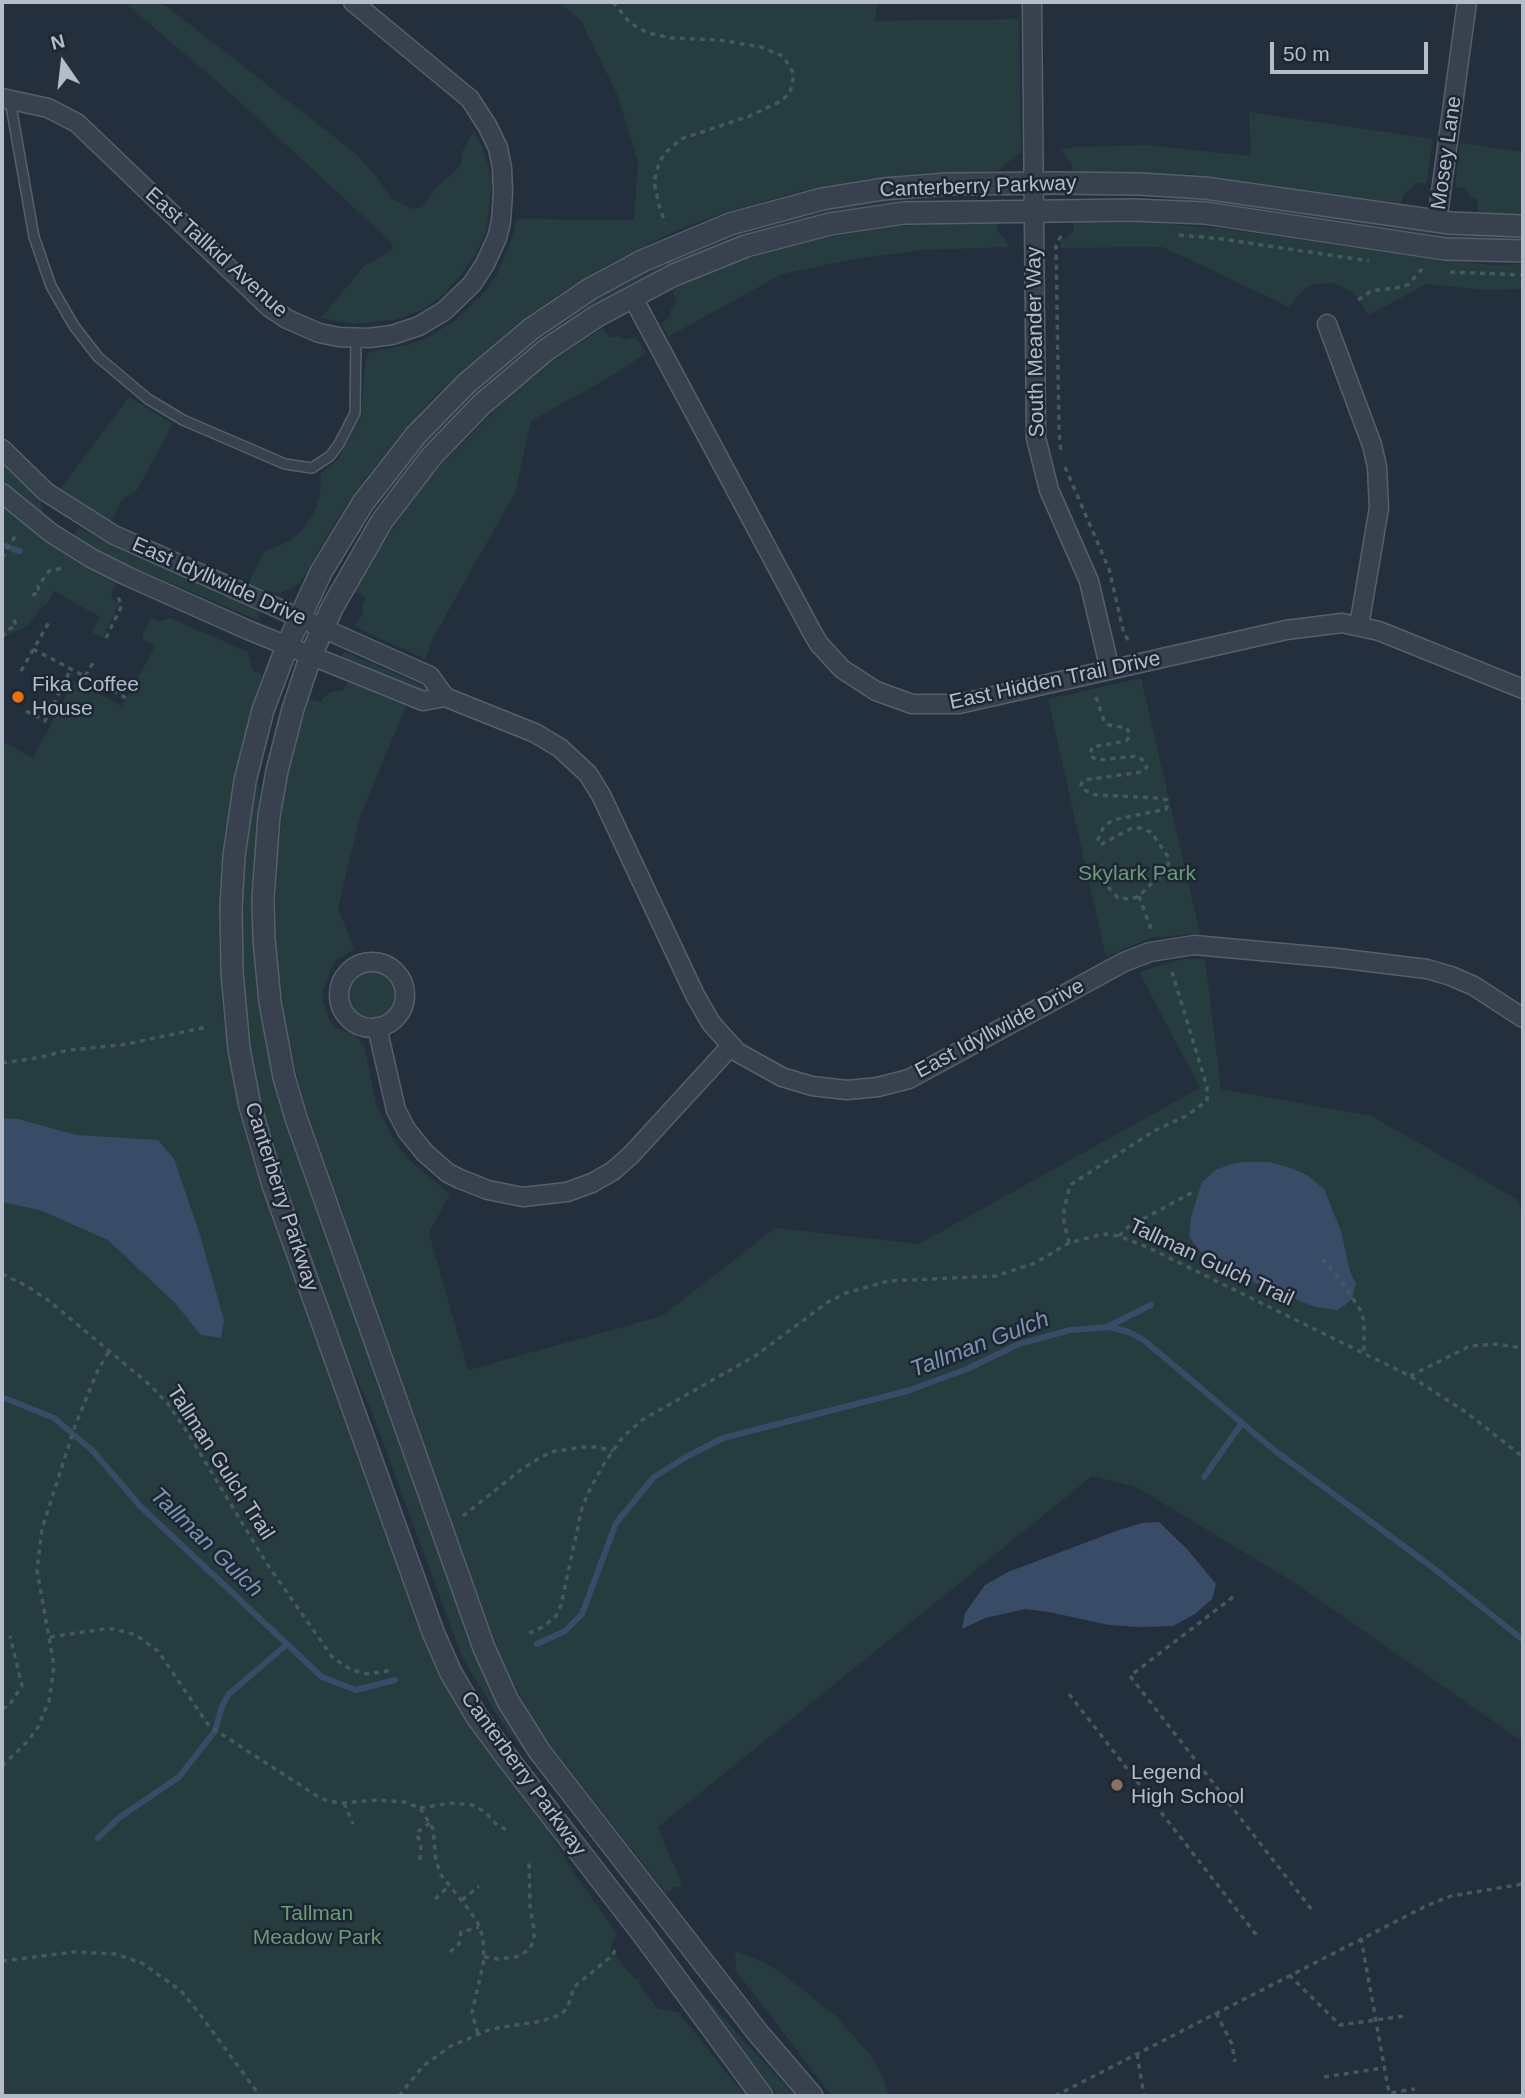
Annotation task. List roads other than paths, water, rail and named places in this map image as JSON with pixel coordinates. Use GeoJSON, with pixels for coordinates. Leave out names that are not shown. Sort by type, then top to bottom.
{"type":"FeatureCollection","features":[{"type":"Feature","properties":{"kind":"street","name":"East Tallkid Avenue"},"geometry":{"type":"LineString","coordinates":[[6,98],[48,108],[77,123],[278,313],[319,333],[356,338],[381,337],[405,331],[444,311],[477,277],[497,238],[503,207],[502,168],[498,148],[484,118],[463,93],[353,2]]}},
{"type":"Feature","properties":{"kind":"street","name":"South Meander Way"},"geometry":{"type":"LineString","coordinates":[[1032,2],[1036,438],[1049,490],[1089,581],[1110,670]]}},
{"type":"Feature","properties":{"kind":"street","name":"Mosey Lane"},"geometry":{"type":"LineString","coordinates":[[1437,221],[1467,2]]}},
{"type":"Feature","properties":{"kind":"street","name":"Canterberry Parkway"},"geometry":{"type":"LineString","coordinates":[[762,2096],[643,1934],[496,1744],[451,1672],[428,1619],[269,1175],[250,1106],[239,1049],[232,972],[231,907],[234,856],[245,781],[264,710],[286,646],[342,534],[376,485],[416,435],[459,390],[498,355],[553,313],[642,261],[697,237],[779,209],[883,189],[947,184],[1139,184],[1205,188],[1437,221],[1523,226]]}},
{"type":"Feature","properties":{"kind":"street","name":"Canterberry Parkway"},"geometry":{"type":"LineString","coordinates":[[812,2096],[758,2033],[540,1752],[508,1701],[481,1639],[296,1118],[284,1077],[270,1002],[263,898],[268,829],[277,771],[311,655],[347,579],[382,521],[446,440],[490,397],[529,363],[571,332],[632,296],[708,260],[746,246],[813,227],[904,213],[1182,211],[1445,248],[1523,251]]}},
{"type":"Feature","properties":{"kind":"street","name":"East Hidden Trail Drive"},"geometry":{"type":"LineString","coordinates":[[632,296],[812,632],[830,657],[853,678],[898,701],[948,706],[973,702],[1329,623],[1359,626],[1396,638],[1523,689]]}},
{"type":"Feature","properties":{"kind":"street"},"geometry":{"type":"LineString","coordinates":[[1327,324],[1372,444],[1377,467],[1380,496],[1359,626]]}},
{"type":"Feature","properties":{"kind":"street","name":"East Idyllwilde Drive"},"geometry":{"type":"LineString","coordinates":[[2,449],[46,492],[130,543],[430,676],[445,697],[542,737],[560,748],[588,774],[601,795],[695,995],[711,1023],[731,1046],[767,1070],[796,1082],[847,1090],[878,1087],[919,1074],[1124,962],[1150,952],[1194,945],[1427,969],[1474,986],[1523,1018]]}},
{"type":"Feature","properties":{"kind":"street","name":"East Idyllwilde Drive"},"geometry":{"type":"LineString","coordinates":[[2,493],[32,520],[101,563],[286,646],[423,701],[445,697]]}},
{"type":"Feature","properties":{"kind":"street"},"geometry":{"type":"LineString","coordinates":[[377,1027],[392,1099],[414,1141],[439,1165],[460,1179],[488,1190],[523,1197],[567,1192],[593,1183],[612,1171],[631,1155],[731,1046]]}},
{"type":"Feature","properties":{"kind":"lane"},"geometry":{"type":"LineString","coordinates":[[6,98],[34,237],[51,286],[74,326],[98,357],[148,399],[183,421],[285,464],[312,468],[330,456],[355,414],[356,338]]}},
{"type":"Feature","properties":{"kind":"water"},"geometry":{"type":"Polygon","coordinates":[[[2,1118],[18,1119],[76,1135],[158,1140],[174,1159],[200,1235],[224,1320],[221,1338],[201,1335],[175,1303],[108,1240],[40,1210],[2,1202],[2,1118]]]}},
{"type":"Feature","properties":{"kind":"water"},"geometry":{"type":"Polygon","coordinates":[[[1244,1162],[1270,1162],[1293,1169],[1307,1175],[1324,1189],[1341,1231],[1350,1272],[1356,1284],[1352,1299],[1345,1305],[1337,1310],[1315,1307],[1246,1279],[1202,1253],[1194,1244],[1189,1235],[1191,1217],[1202,1182],[1216,1170],[1244,1162]]]}},
{"type":"Feature","properties":{"kind":"water"},"geometry":{"type":"Polygon","coordinates":[[[1159,1522],[1187,1549],[1216,1584],[1212,1599],[1195,1614],[1173,1626],[1109,1625],[1025,1609],[985,1618],[962,1629],[965,1613],[985,1585],[1008,1572],[1119,1530],[1142,1523],[1159,1522]]]}},
{"type":"Feature","properties":{"kind":"waterway"},"geometry":{"type":"LineString","coordinates":[[2,545],[6,546]]}},
{"type":"Feature","properties":{"kind":"waterway"},"geometry":{"type":"LineString","coordinates":[[13,549],[20,551]]}},
{"type":"Feature","properties":{"kind":"waterway"},"geometry":{"type":"LineString","coordinates":[[1109,1326],[1151,1305]]}},
{"type":"Feature","properties":{"kind":"waterway","name":"Tallman Gulch"},"geometry":{"type":"LineString","coordinates":[[537,1644],[565,1631],[582,1614],[616,1523],[654,1477],[686,1457],[723,1438],[907,1391],[967,1369],[1019,1344],[1070,1330],[1109,1327],[1129,1332],[1145,1341],[1274,1450],[1432,1567],[1523,1640]]}},
{"type":"Feature","properties":{"kind":"waterway","name":"Tallman Gulch"},"geometry":{"type":"LineString","coordinates":[[2,1397],[54,1418],[92,1450],[141,1507],[322,1677],[356,1690],[395,1680]]}},
{"type":"Feature","properties":{"kind":"waterway"},"geometry":{"type":"LineString","coordinates":[[1204,1477],[1242,1423]]}},
{"type":"Feature","properties":{"kind":"waterway"},"geometry":{"type":"LineString","coordinates":[[98,1838],[120,1817],[179,1777],[215,1731],[222,1706],[229,1694],[286,1645]]}},
{"type":"Feature","properties":{"kind":"place","name":"Fika Coffee House"},"geometry":{"type":"Point","coordinates":[18,697]}},
{"type":"Feature","properties":{"kind":"place","name":"Legend High School"},"geometry":{"type":"Point","coordinates":[1117,1785]}},
{"type":"Feature","properties":{"kind":"park label","name":"Skylark Park"},"geometry":{"type":"Point","coordinates":[1137,874]}},
{"type":"Feature","properties":{"kind":"park label","name":"Tallman Meadow Park"},"geometry":{"type":"Point","coordinates":[317,1926]}}]}
